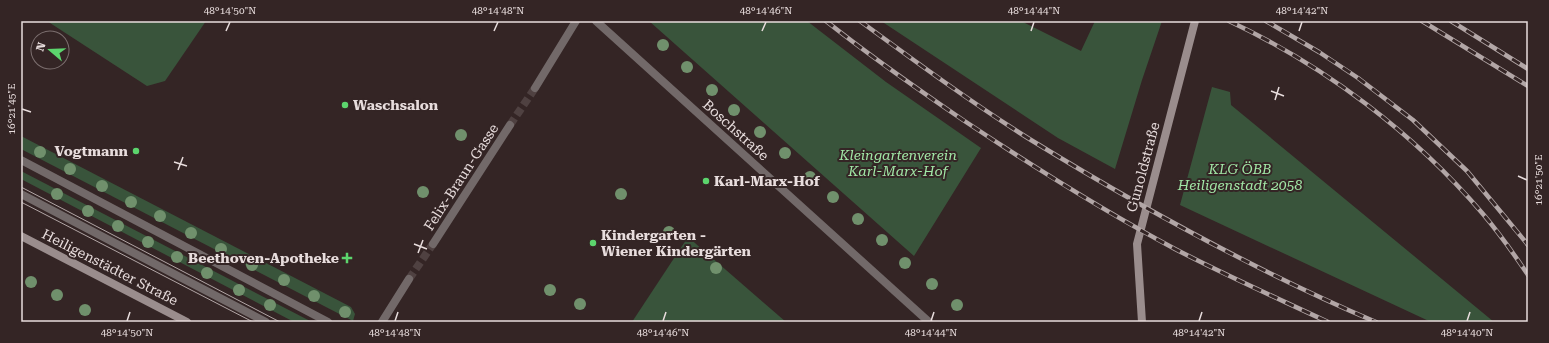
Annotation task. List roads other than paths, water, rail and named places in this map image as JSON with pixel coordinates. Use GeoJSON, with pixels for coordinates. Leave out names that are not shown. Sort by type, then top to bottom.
{"type":"FeatureCollection","features":[{"type":"Feature","properties":{"kind":"main road","name":"Gunoldstraße"},"geometry":{"type":"LineString","coordinates":[[1142,322],[1136,244],[1195,21]]}},
{"type":"Feature","properties":{"kind":"main road","name":"Heiligenstädter Straße"},"geometry":{"type":"LineString","coordinates":[[21,236],[187,322]]}},
{"type":"Feature","properties":{"kind":"street"},"geometry":{"type":"LineString","coordinates":[[535,88],[576,21]]}},
{"type":"Feature","properties":{"kind":"street","name":"Boschstraße"},"geometry":{"type":"LineString","coordinates":[[596,21],[929,322]]}},
{"type":"Feature","properties":{"kind":"street","name":"Felix-Braun-Gasse"},"geometry":{"type":"LineString","coordinates":[[433,244],[510,125]]}},
{"type":"Feature","properties":{"kind":"street"},"geometry":{"type":"LineString","coordinates":[[21,160],[328,322]]}},
{"type":"Feature","properties":{"kind":"street"},"geometry":{"type":"LineString","coordinates":[[21,194],[266,322]]}},
{"type":"Feature","properties":{"kind":"street"},"geometry":{"type":"LineString","coordinates":[[382,322],[409,279]]}},
{"type":"Feature","properties":{"kind":"tunnel"},"geometry":{"type":"LineString","coordinates":[[510,125],[535,88]]}},
{"type":"Feature","properties":{"kind":"tunnel"},"geometry":{"type":"LineString","coordinates":[[409,279],[433,244]]}},
{"type":"Feature","properties":{"kind":"tram line"},"geometry":{"type":"LineString","coordinates":[[21,187],[280,322]]}},
{"type":"Feature","properties":{"kind":"tram line"},"geometry":{"type":"LineString","coordinates":[[21,202],[253,322]]}},
{"type":"Feature","properties":{"kind":"railway"},"geometry":{"type":"LineString","coordinates":[[826,21],[893,72],[963,120],[1041,171],[1094,203],[1194,259],[1328,322]]}},
{"type":"Feature","properties":{"kind":"railway"},"geometry":{"type":"LineString","coordinates":[[860,21],[987,112],[1115,190],[1243,260],[1287,282],[1376,322]]}},
{"type":"Feature","properties":{"kind":"railway"},"geometry":{"type":"LineString","coordinates":[[1229,21],[1265,39],[1333,80],[1398,129],[1428,156],[1483,214],[1528,275]]}},
{"type":"Feature","properties":{"kind":"railway"},"geometry":{"type":"LineString","coordinates":[[1266,21],[1319,52],[1358,78],[1413,120],[1467,171],[1528,245]]}},
{"type":"Feature","properties":{"kind":"railway"},"geometry":{"type":"LineString","coordinates":[[1422,21],[1528,86]]}},
{"type":"Feature","properties":{"kind":"railway"},"geometry":{"type":"LineString","coordinates":[[1451,21],[1528,69]]}},
{"type":"Feature","properties":{"kind":"place","name":"Waschsalon"},"geometry":{"type":"Point","coordinates":[345,105]}},
{"type":"Feature","properties":{"kind":"place","name":"Vogtmann"},"geometry":{"type":"Point","coordinates":[136,151]}},
{"type":"Feature","properties":{"kind":"place","name":"Karl-Marx-Hof"},"geometry":{"type":"Point","coordinates":[706,181]}},
{"type":"Feature","properties":{"kind":"place","name":"Kindergarten - Wiener Kindergärten"},"geometry":{"type":"Point","coordinates":[593,243]}},
{"type":"Feature","properties":{"kind":"place","name":"Beethoven-Apotheke"},"geometry":{"type":"Point","coordinates":[347,258]}},
{"type":"Feature","properties":{"kind":"park label","name":"Kleingartenverein Karl-Marx-Hof"},"geometry":{"type":"Point","coordinates":[898,164]}},
{"type":"Feature","properties":{"kind":"park label","name":"KLG ÖBB Heiligenstadt 2058"},"geometry":{"type":"Point","coordinates":[1240,178]}}]}
